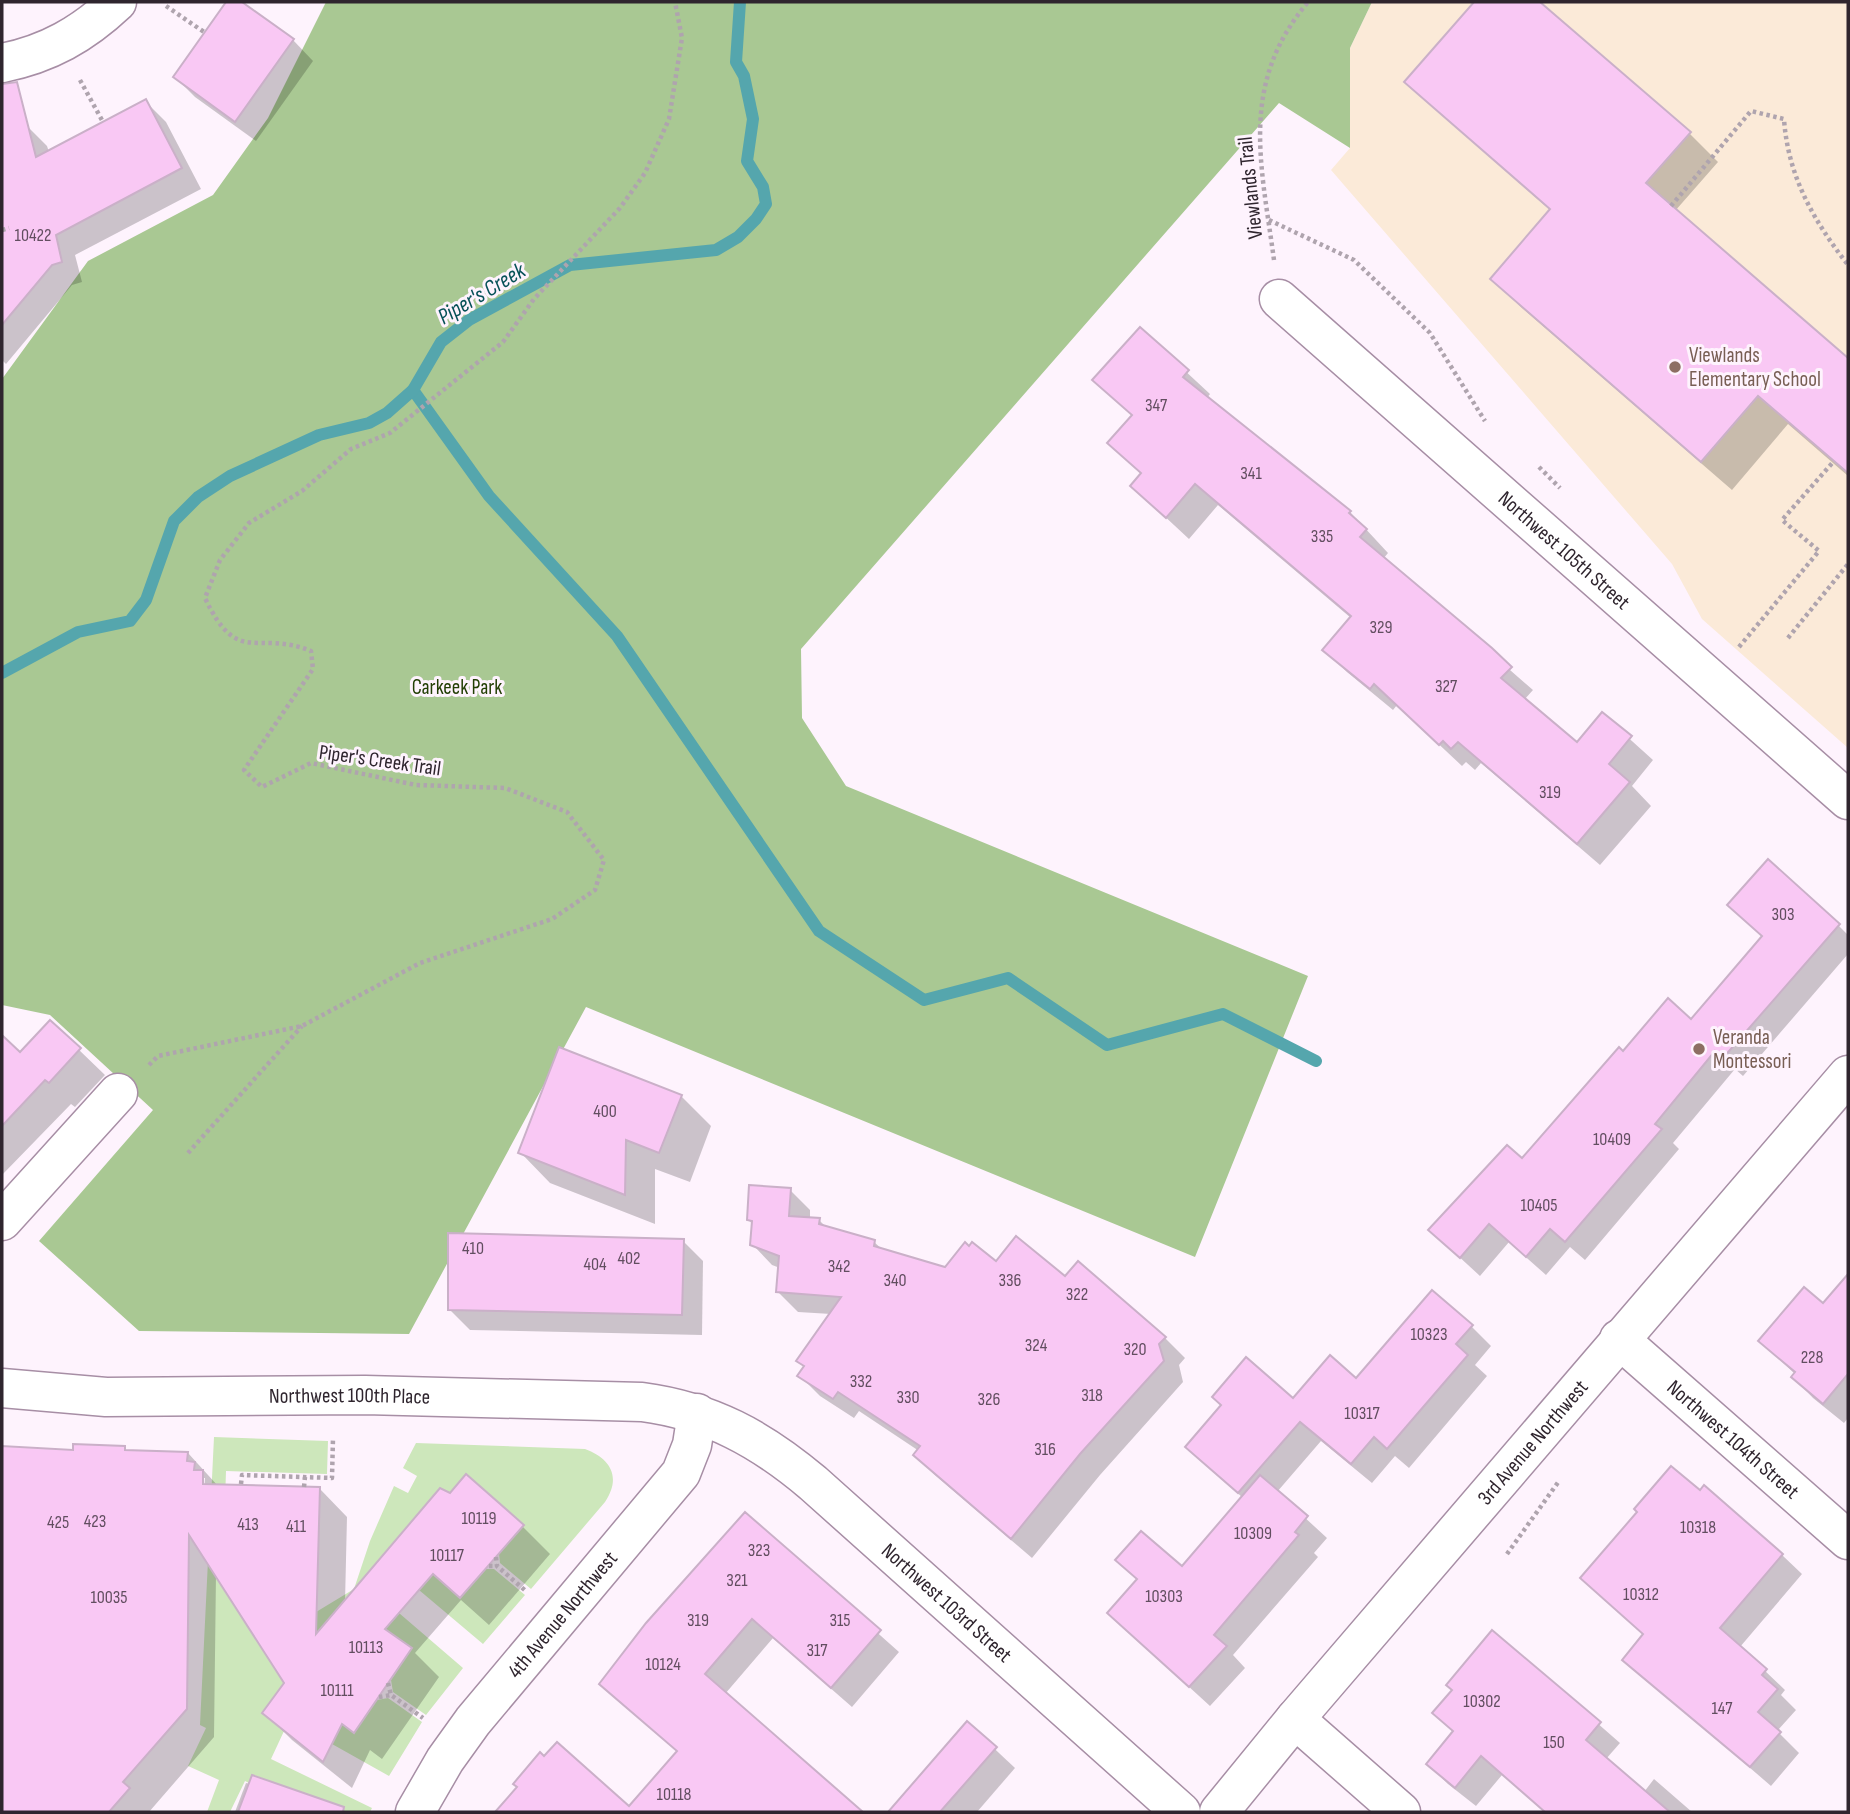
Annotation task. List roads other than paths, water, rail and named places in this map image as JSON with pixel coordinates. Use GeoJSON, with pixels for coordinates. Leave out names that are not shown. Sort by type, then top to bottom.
{"type":"FeatureCollection","features":[{"type":"Feature","properties":{"kind":"street"},"geometry":{"type":"LineString","coordinates":[[2,63],[34,55],[77,36],[117,2]]}},
{"type":"Feature","properties":{"kind":"street","name":"Northwest 105th Street"},"geometry":{"type":"LineString","coordinates":[[1279,299],[1848,800]]}},
{"type":"Feature","properties":{"kind":"street","name":"3rd Avenue Northwest"},"geometry":{"type":"LineString","coordinates":[[1219,1812],[1619,1339],[1848,1075]]}},
{"type":"Feature","properties":{"kind":"street"},"geometry":{"type":"LineString","coordinates":[[2,1221],[129,1084]]}},
{"type":"Feature","properties":{"kind":"street","name":"Northwest 104th Street"},"geometry":{"type":"LineString","coordinates":[[1619,1339],[1848,1540]]}},
{"type":"Feature","properties":{"kind":"street","name":"Northwest 100th Place"},"geometry":{"type":"LineString","coordinates":[[2,1388],[106,1397],[365,1395],[642,1402],[697,1413]]}},
{"type":"Feature","properties":{"kind":"street","name":"4th Avenue Northwest"},"geometry":{"type":"LineString","coordinates":[[415,1812],[445,1760],[473,1721],[681,1473],[692,1445],[697,1413]]}},
{"type":"Feature","properties":{"kind":"street","name":"Northwest 103rd Street"},"geometry":{"type":"LineString","coordinates":[[697,1413],[751,1436],[794,1466],[1181,1812]]}},
{"type":"Feature","properties":{"kind":"street"},"geometry":{"type":"LineString","coordinates":[[1295,1719],[1401,1812]]}},
{"type":"Feature","properties":{"kind":"waterway","name":"Piper's Creek"},"geometry":{"type":"LineString","coordinates":[[2,673],[78,632],[130,621],[146,600],[174,521],[198,497],[230,476],[319,435],[369,423],[387,413],[413,390],[441,342],[469,320],[570,265],[716,250],[738,237],[766,204],[763,187],[747,161],[753,119],[744,76],[736,62],[740,2]]}},
{"type":"Feature","properties":{"kind":"waterway"},"geometry":{"type":"LineString","coordinates":[[413,390],[489,496],[617,636],[819,931],[924,1000],[1008,978],[1107,1045],[1223,1014],[1316,1061]]}},
{"type":"Feature","properties":{"kind":"place","name":"Viewlands Elementary School"},"geometry":{"type":"Point","coordinates":[1675,367]}},
{"type":"Feature","properties":{"kind":"place","name":"Veranda Montessori"},"geometry":{"type":"Point","coordinates":[1699,1049]}},
{"type":"Feature","properties":{"kind":"park label","name":"Carkeek Park"},"geometry":{"type":"Point","coordinates":[457,687]}}]}
